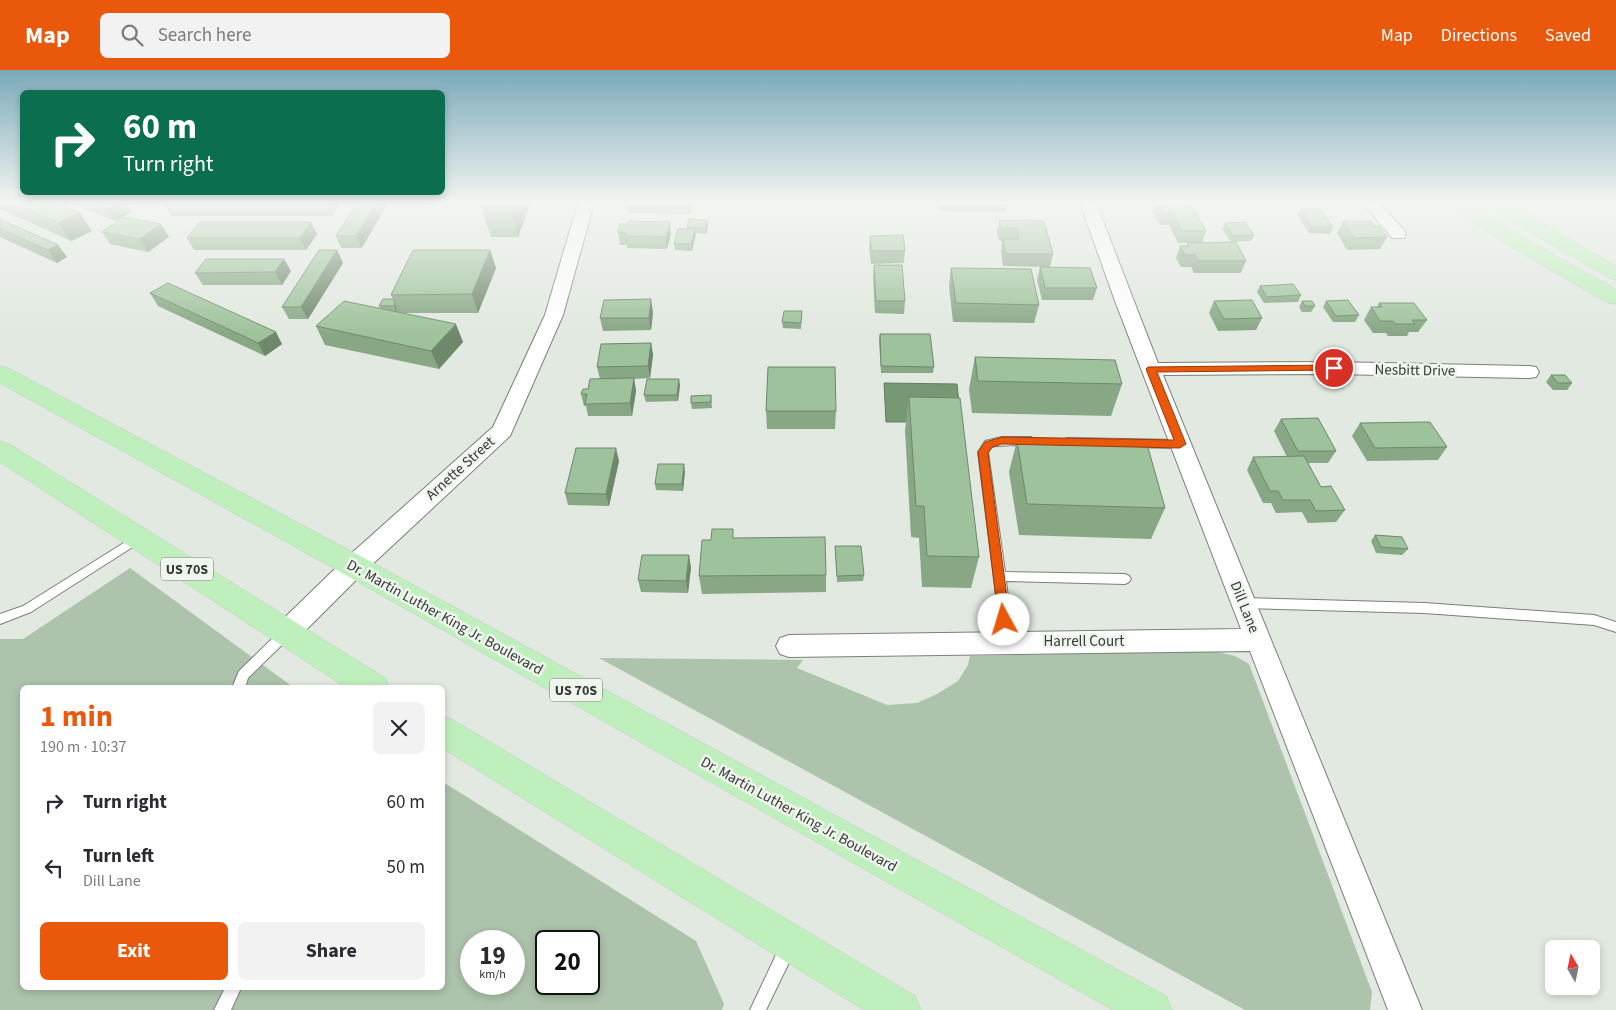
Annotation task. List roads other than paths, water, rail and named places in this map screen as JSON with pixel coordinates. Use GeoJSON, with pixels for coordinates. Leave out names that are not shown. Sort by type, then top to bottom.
{"type":"FeatureCollection","features":[{"type":"Feature","properties":{"kind":"main road"},"geometry":{"type":"LineString","coordinates":[[1527,247],[1616,298]]}},
{"type":"Feature","properties":{"kind":"main road"},"geometry":{"type":"LineString","coordinates":[[1568,247],[1616,274]]}},
{"type":"Feature","properties":{"kind":"main road","name":"Dr. Martin Luther King Jr. Boulevard"},"geometry":{"type":"LineString","coordinates":[[0,373],[354,566],[1152,1010]]}},
{"type":"Feature","properties":{"kind":"main road","name":"US 70S"},"geometry":{"type":"LineString","coordinates":[[0,450],[369,685]]}},
{"type":"Feature","properties":{"kind":"main road"},"geometry":{"type":"LineString","coordinates":[[445,732],[901,1010]]}},
{"type":"Feature","properties":{"kind":"street","name":"Arnette Street"},"geometry":{"type":"LineString","coordinates":[[286,633],[354,566],[502,431],[554,315],[573,247]]}},
{"type":"Feature","properties":{"kind":"street","name":"Dill Lane"},"geometry":{"type":"LineString","coordinates":[[1105,247],[1180,444],[1405,1010]]}},
{"type":"Feature","properties":{"kind":"street","name":"Nesbitt Drive"},"geometry":{"type":"LineString","coordinates":[[1151,369],[1334,368],[1529,372]]}},
{"type":"Feature","properties":{"kind":"street","name":"Harrell Court"},"geometry":{"type":"LineString","coordinates":[[789,646],[1258,640]]}},
{"type":"Feature","properties":{"kind":"lane"},"geometry":{"type":"LineString","coordinates":[[1008,642],[983,452],[989,444],[1002,441],[1038,441]]}},
{"type":"Feature","properties":{"kind":"lane"},"geometry":{"type":"LineString","coordinates":[[1057,441],[1180,444]]}},
{"type":"Feature","properties":{"kind":"lane"},"geometry":{"type":"LineString","coordinates":[[0,619],[27,609],[138,538]]}},
{"type":"Feature","properties":{"kind":"lane"},"geometry":{"type":"LineString","coordinates":[[999,576],[1125,579]]}},
{"type":"Feature","properties":{"kind":"lane"},"geometry":{"type":"LineString","coordinates":[[1244,603],[1424,608],[1594,620],[1616,627]]}},
{"type":"Feature","properties":{"kind":"lane"},"geometry":{"type":"LineString","coordinates":[[239,685],[243,675],[286,633]]}},
{"type":"Feature","properties":{"kind":"lane"},"geometry":{"type":"LineString","coordinates":[[758,1010],[790,944]]}},
{"type":"Feature","properties":{"kind":"lane"},"geometry":{"type":"LineString","coordinates":[[222,1010],[232,990]]}}]}
